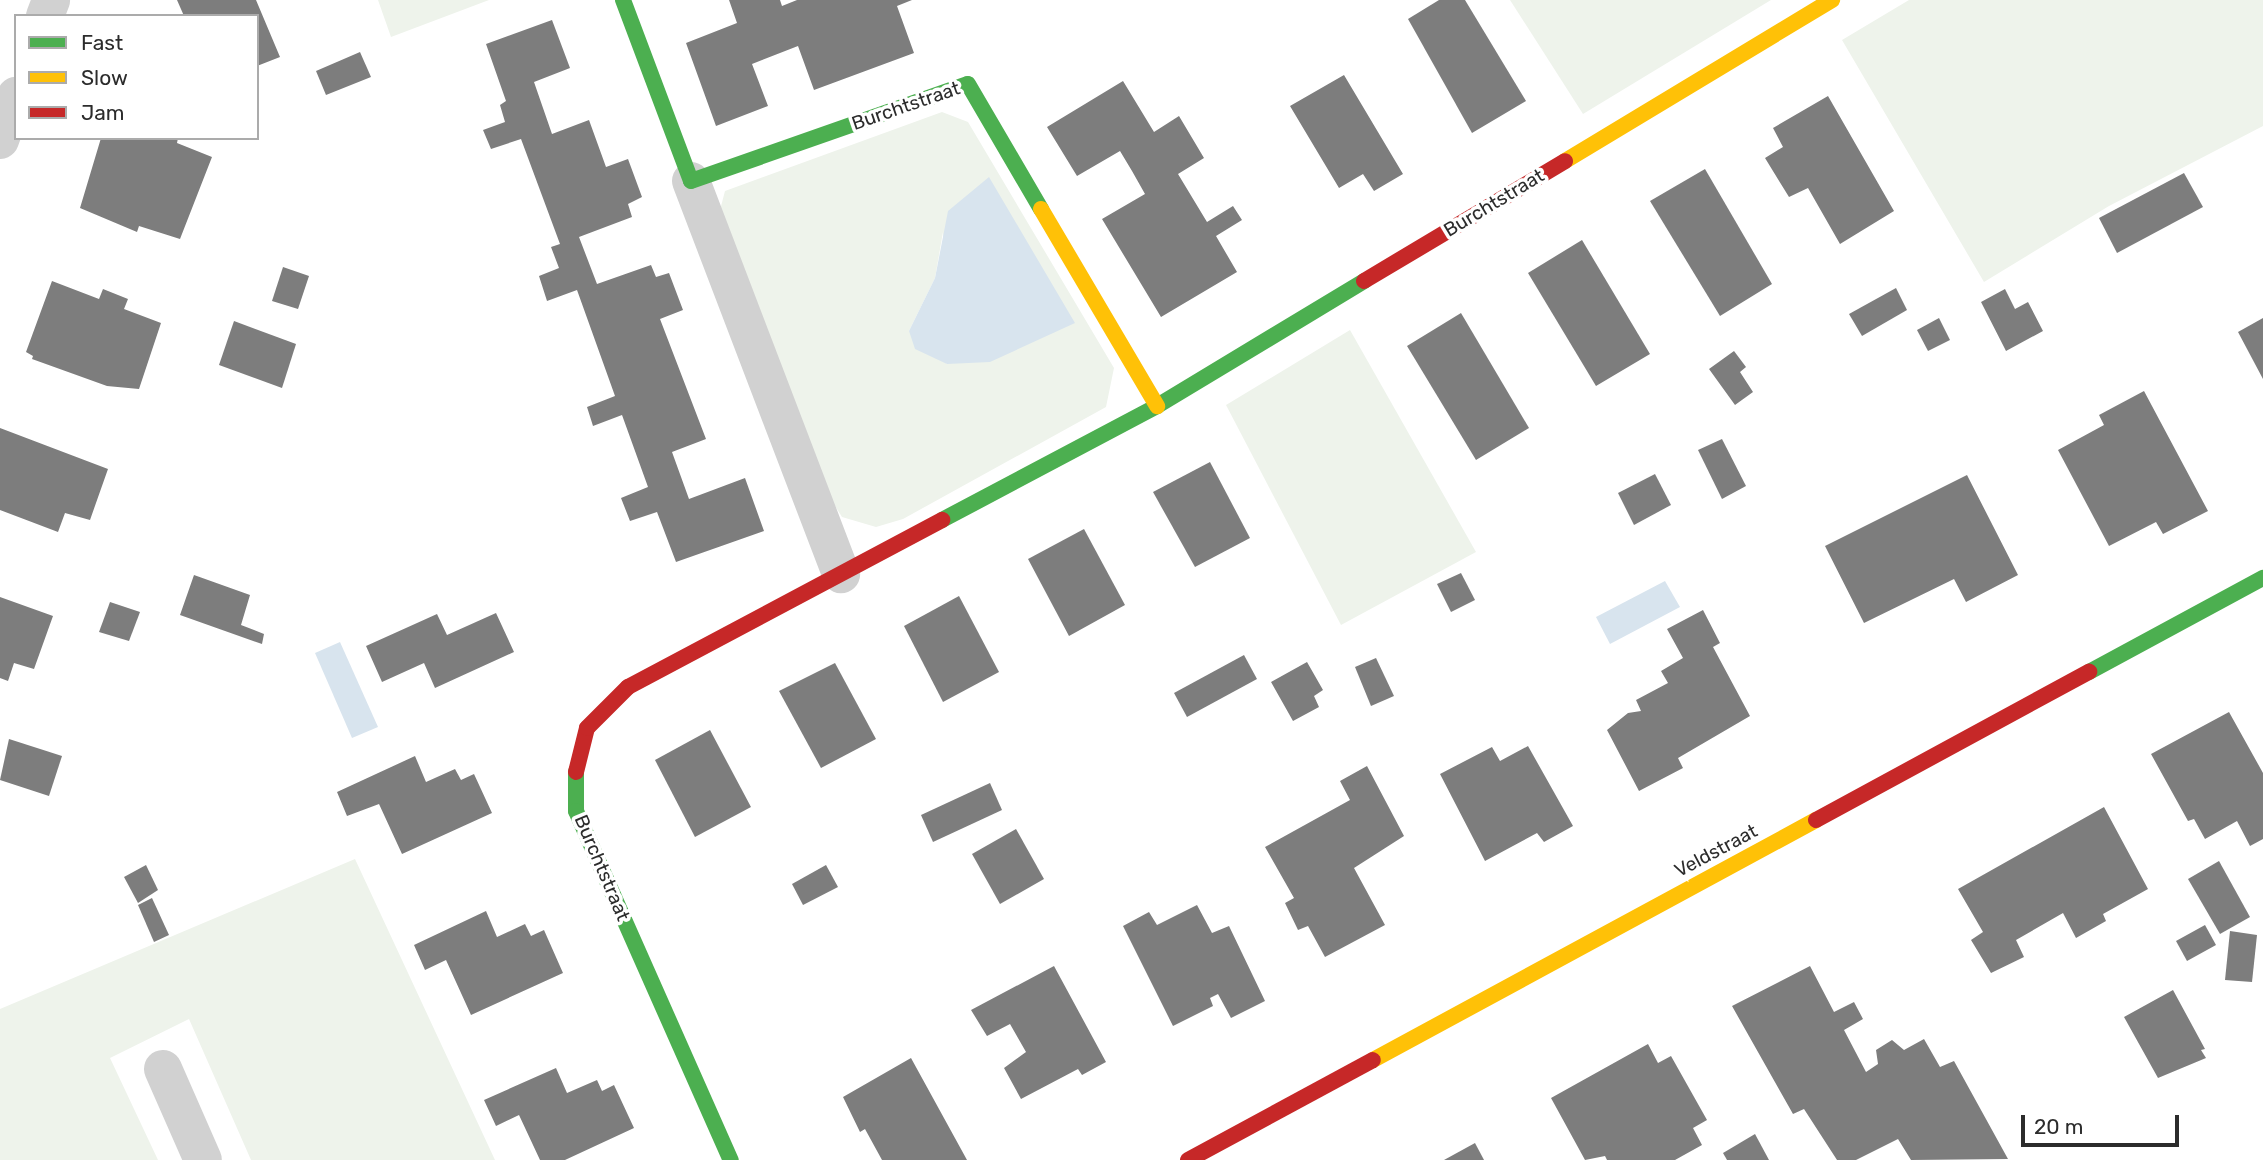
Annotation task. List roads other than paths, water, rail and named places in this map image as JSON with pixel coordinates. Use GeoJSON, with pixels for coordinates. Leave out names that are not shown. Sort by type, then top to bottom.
{"type":"FeatureCollection","features":[{"type":"Feature","properties":{"kind":"street"},"geometry":{"type":"LineString","coordinates":[[623,0],[841,575]]}},
{"type":"Feature","properties":{"kind":"street","name":"Burchtstraat"},"geometry":{"type":"LineString","coordinates":[[731,1160],[576,811],[576,771],[587,728],[628,687],[1157,406],[1832,0]]}},
{"type":"Feature","properties":{"kind":"street","name":"Burchtstraat"},"geometry":{"type":"LineString","coordinates":[[691,181],[968,84],[1157,406]]}},
{"type":"Feature","properties":{"kind":"street"},"geometry":{"type":"LineString","coordinates":[[0,139],[14,101]]}},
{"type":"Feature","properties":{"kind":"street","name":"Veldstraat"},"geometry":{"type":"LineString","coordinates":[[1188,1160],[2263,578]]}},
{"type":"Feature","properties":{"kind":"street"},"geometry":{"type":"LineString","coordinates":[[163,1069],[203,1160]]}}]}
